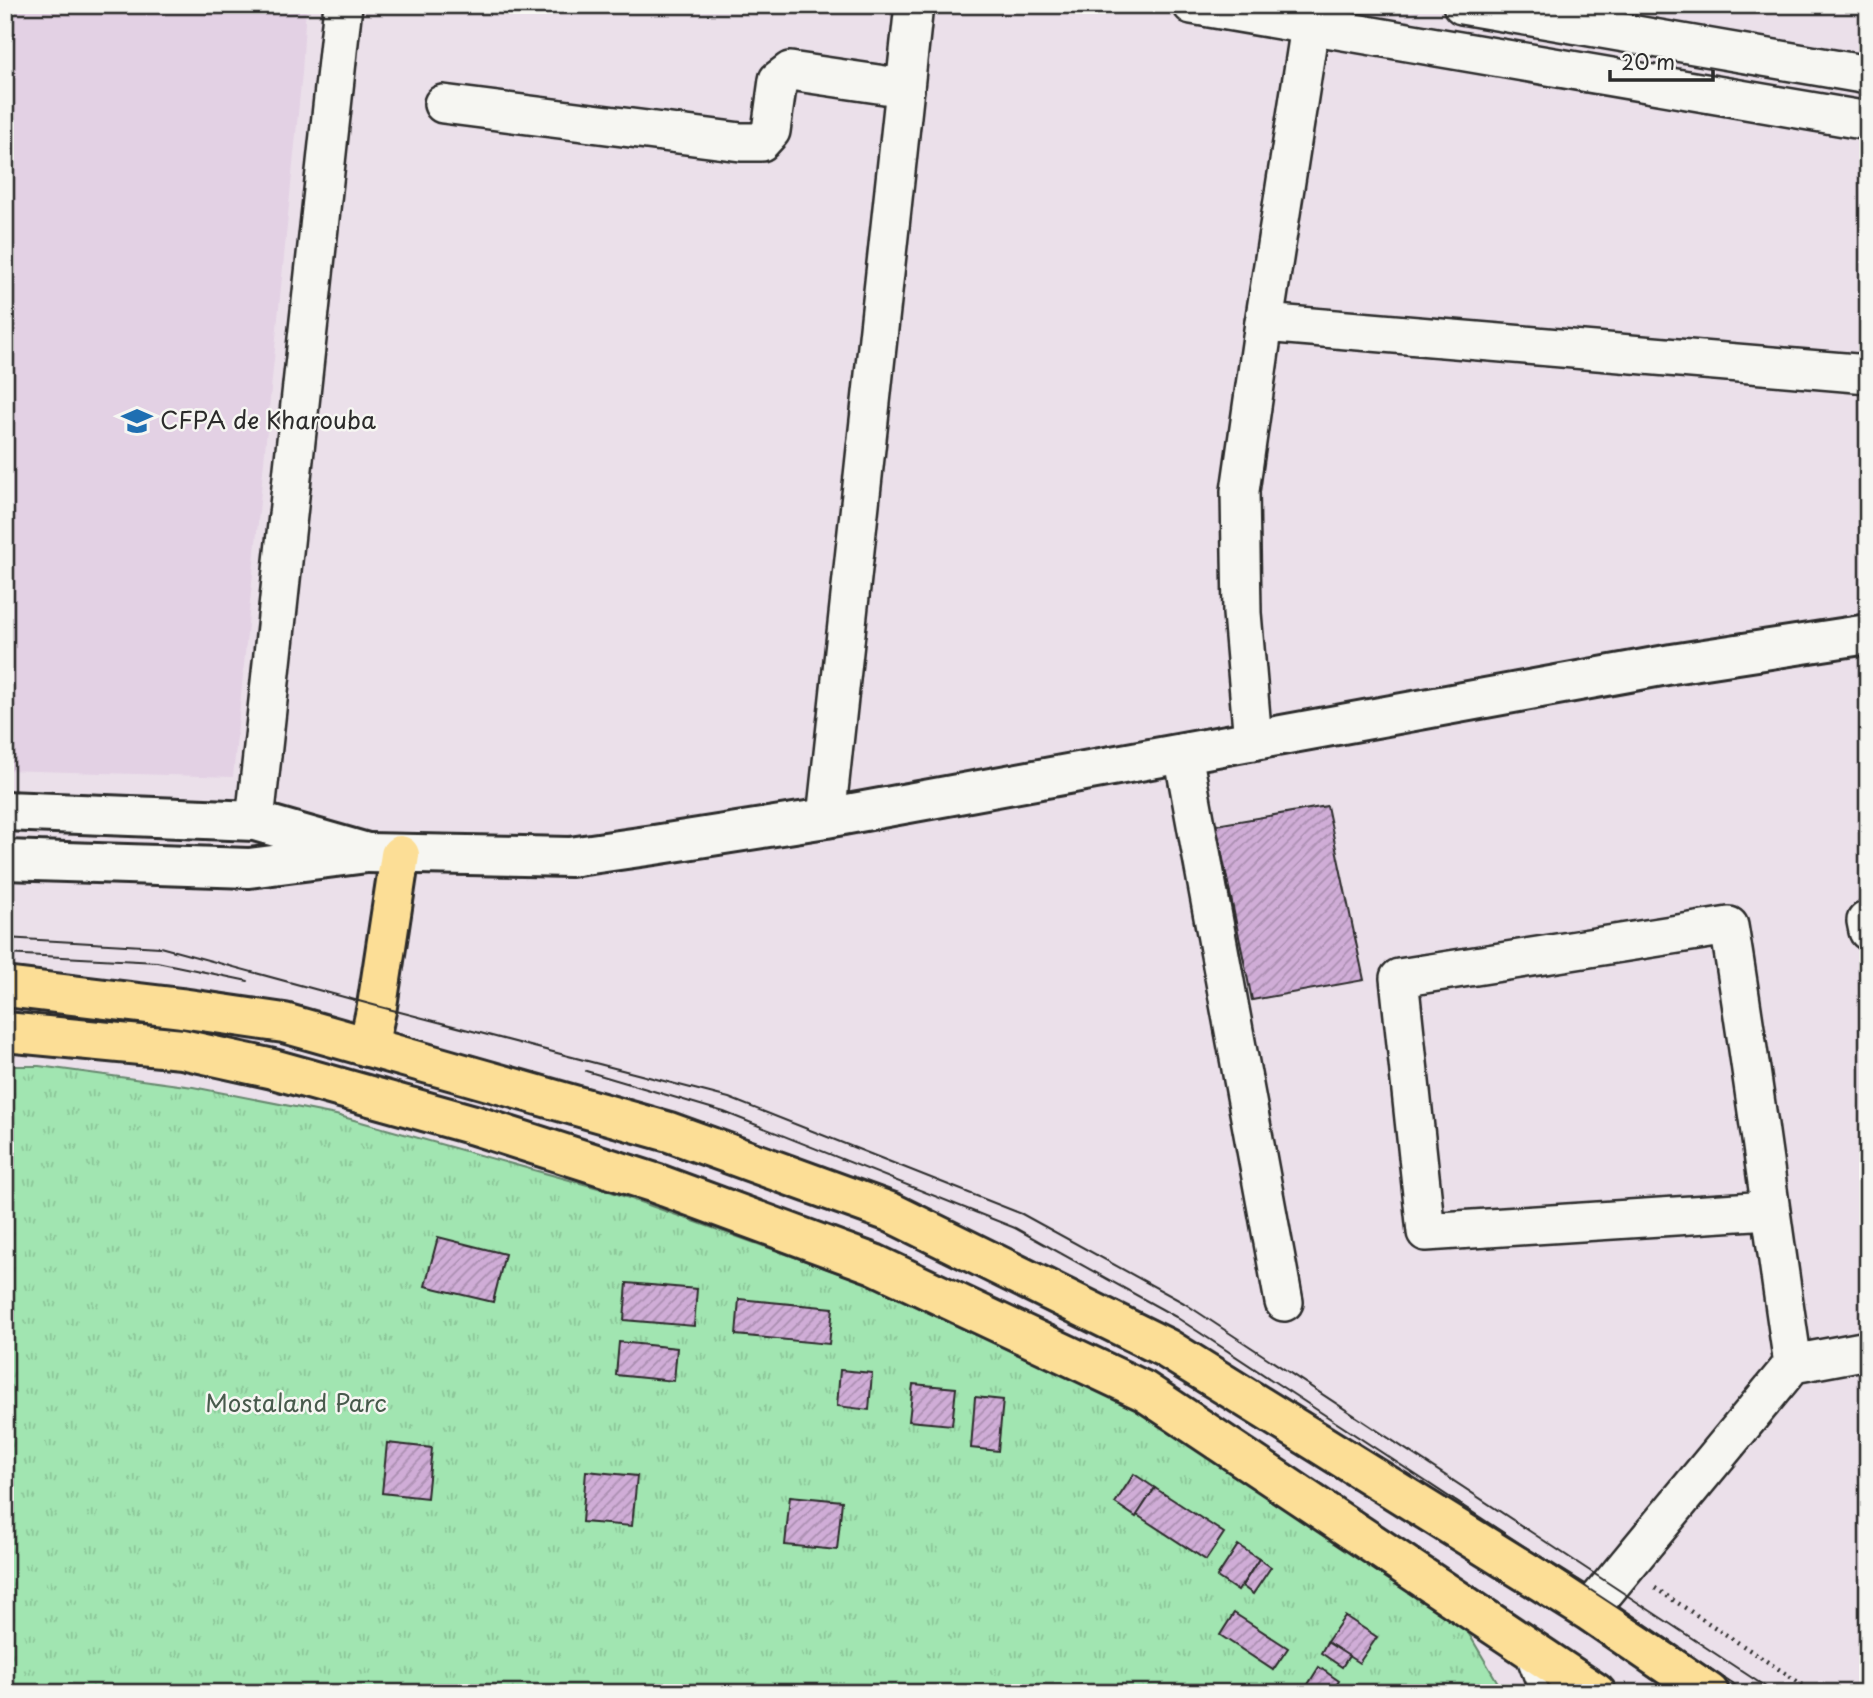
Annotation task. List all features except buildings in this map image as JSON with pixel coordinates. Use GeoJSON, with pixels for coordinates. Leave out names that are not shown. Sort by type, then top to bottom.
{"type":"FeatureCollection","features":[{"type":"Feature","properties":{"kind":"highway"},"geometry":{"type":"LineString","coordinates":[[368,1047],[377,1006],[383,854]]}},
{"type":"Feature","properties":{"kind":"highway"},"geometry":{"type":"LineString","coordinates":[[5,987],[284,1023],[669,1132],[890,1212],[1166,1348],[1589,1611],[1709,1693]]}},
{"type":"Feature","properties":{"kind":"highway"},"geometry":{"type":"LineString","coordinates":[[5,1032],[182,1049],[273,1069],[474,1125],[655,1183],[874,1264],[1144,1391],[1596,1693]]}},
{"type":"Feature","properties":{"kind":"street"},"geometry":{"type":"LineString","coordinates":[[255,821],[343,5]]}},
{"type":"Feature","properties":{"kind":"street"},"geometry":{"type":"LineString","coordinates":[[826,818],[914,5]]}},
{"type":"Feature","properties":{"kind":"street"},"geometry":{"type":"LineString","coordinates":[[1192,5],[1307,15],[1868,121]]}},
{"type":"Feature","properties":{"kind":"street"},"geometry":{"type":"LineString","coordinates":[[1462,5],[1868,75]]}},
{"type":"Feature","properties":{"kind":"street"},"geometry":{"type":"LineString","coordinates":[[1253,741],[1241,613],[1240,491],[1307,15]]}},
{"type":"Feature","properties":{"kind":"street"},"geometry":{"type":"LineString","coordinates":[[443,104],[741,142],[761,142],[771,131],[778,80],[790,71],[905,88]]}},
{"type":"Feature","properties":{"kind":"street"},"geometry":{"type":"LineString","coordinates":[[1264,323],[1868,374]]}},
{"type":"Feature","properties":{"kind":"street"},"geometry":{"type":"LineString","coordinates":[[5,860],[249,868],[383,854],[570,857],[826,818],[1672,664],[1868,634]]}},
{"type":"Feature","properties":{"kind":"street"},"geometry":{"type":"LineString","coordinates":[[1183,754],[1284,1302]]}},
{"type":"Feature","properties":{"kind":"street"},"geometry":{"type":"LineString","coordinates":[[5,811],[255,821],[383,854]]}},
{"type":"Feature","properties":{"kind":"street"},"geometry":{"type":"LineString","coordinates":[[1868,920],[1868,931]]}},
{"type":"Feature","properties":{"kind":"street"},"geometry":{"type":"LineString","coordinates":[[1769,1210],[1426,1232],[1399,978],[1729,926],[1750,1053],[1769,1210],[1793,1364]]}},
{"type":"Feature","properties":{"kind":"street"},"geometry":{"type":"LineString","coordinates":[[1589,1611],[1793,1364],[1868,1350]]}},
{"type":"Feature","properties":{"kind":"lane"},"geometry":{"type":"LineString","coordinates":[[1521,1643],[1540,1693]]}},
{"type":"Feature","properties":{"kind":"path"},"geometry":{"type":"LineString","coordinates":[[1624,1568],[1815,1693]]}},
{"type":"Feature","properties":{"kind":"shaded area","name":"CFPA de Kharouba"},"geometry":{"type":"Polygon","coordinates":[[[5,5],[306,5],[302,73],[233,777],[5,770],[5,5]]]}},
{"type":"Feature","properties":{"kind":"green space","name":"Mostaland Parc"},"geometry":{"type":"Polygon","coordinates":[[[5,1066],[39,1066],[193,1087],[336,1115],[609,1191],[923,1303],[1133,1407],[1466,1629],[1504,1693],[5,1693],[5,1066]]]}},
{"type":"Feature","properties":{"kind":"tram line"},"geometry":{"type":"LineString","coordinates":[[5,938],[160,947],[729,1098],[1022,1214],[1184,1303],[1775,1693]]}},
{"type":"Feature","properties":{"kind":"tram line"},"geometry":{"type":"LineString","coordinates":[[5,954],[157,962],[248,981]]}},
{"type":"Feature","properties":{"kind":"tram line"},"geometry":{"type":"LineString","coordinates":[[586,1071],[724,1112],[1015,1228],[1176,1317],[1747,1693]]}},
{"type":"Feature","properties":{"kind":"place","name":"CFPA de Kharouba"},"geometry":{"type":"Point","coordinates":[137,421]}}]}
